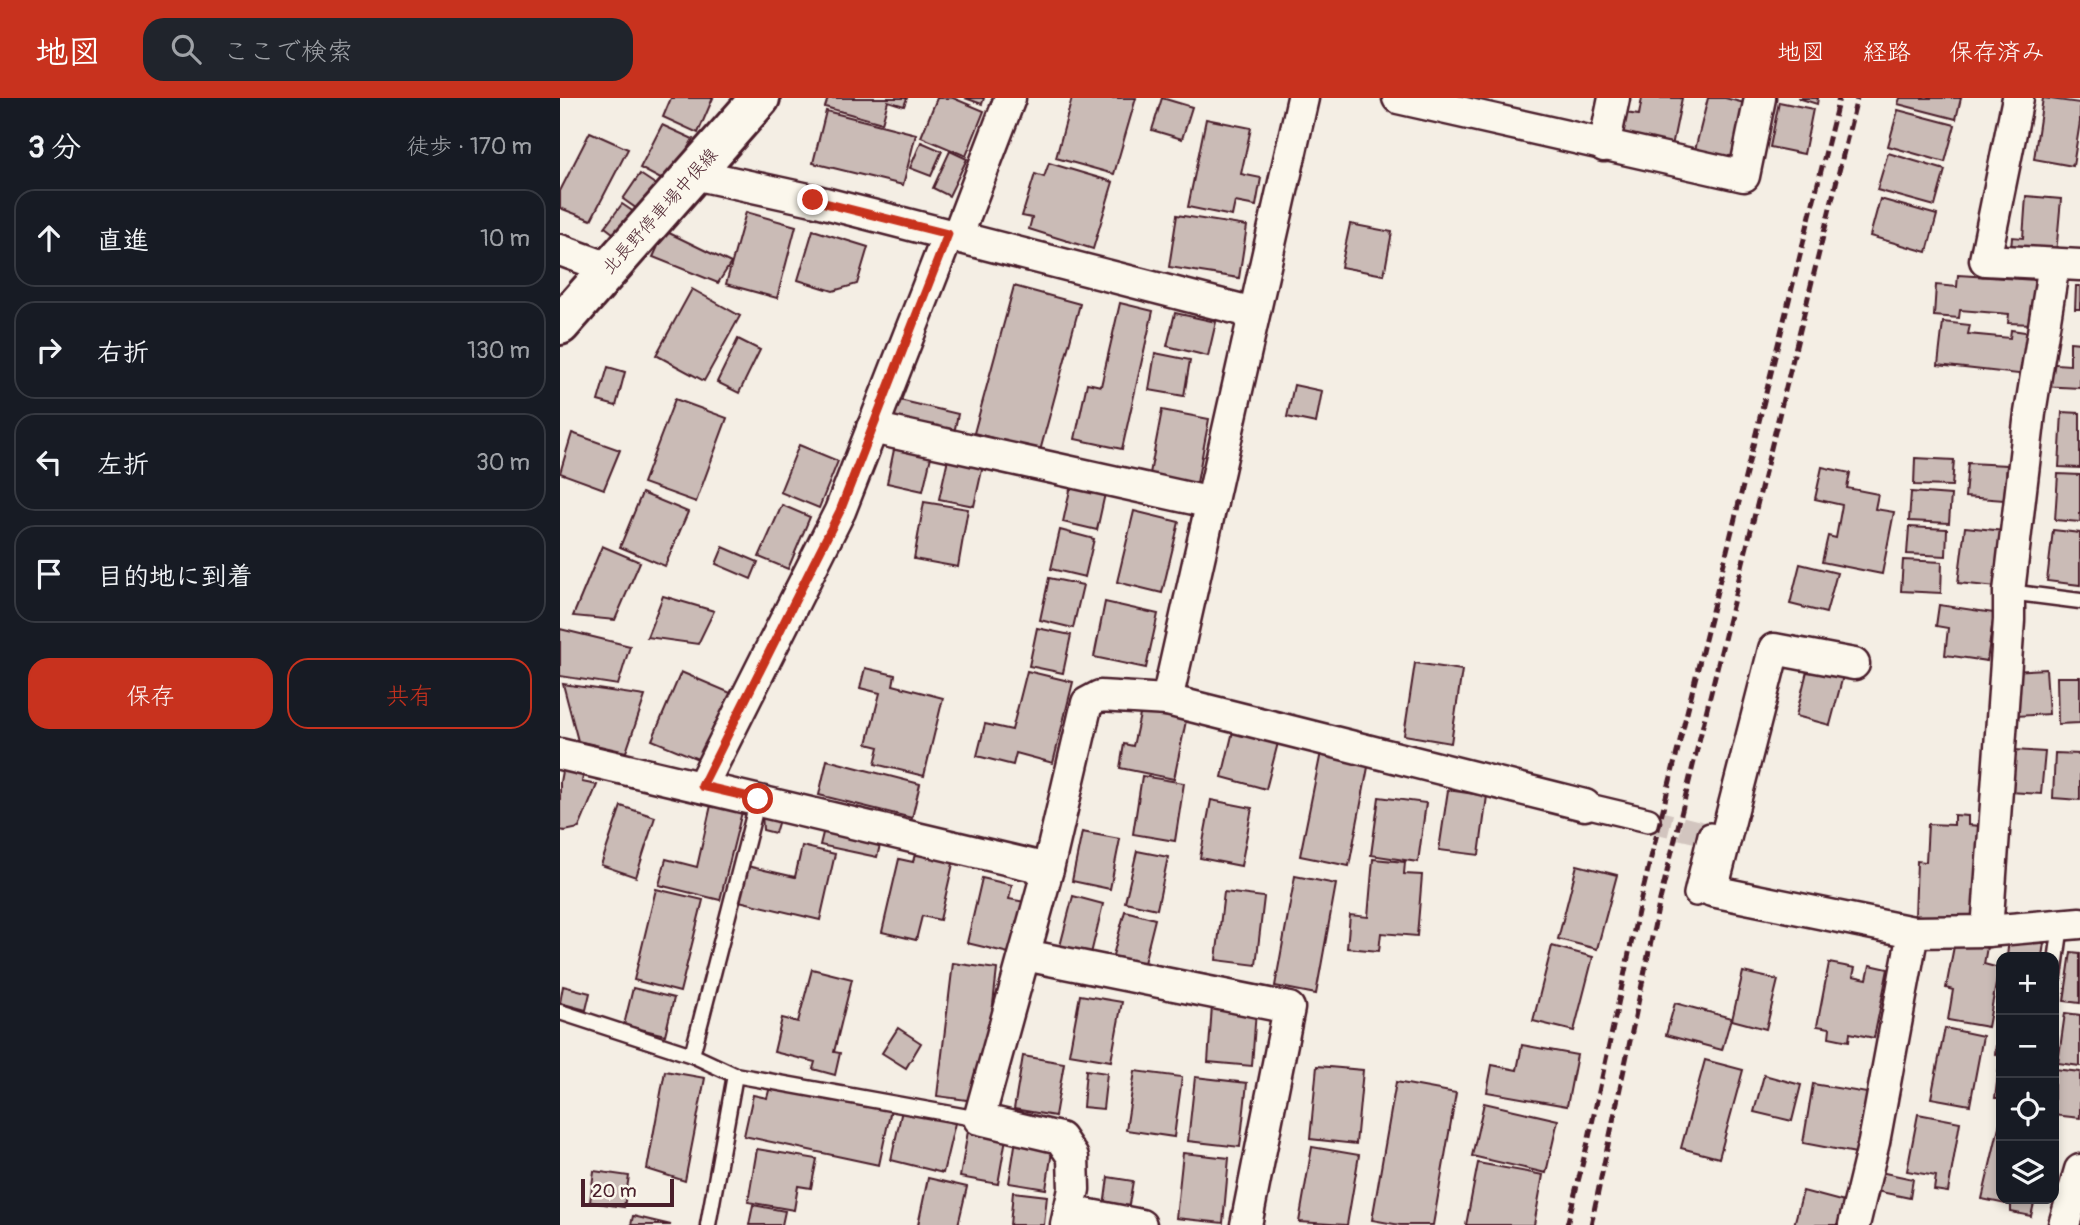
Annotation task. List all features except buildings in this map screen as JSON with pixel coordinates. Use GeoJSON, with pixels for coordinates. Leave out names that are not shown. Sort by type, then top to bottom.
{"type":"FeatureCollection","features":[{"type":"Feature","properties":{"kind":"main road","name":"北長野停車場中俣線"},"geometry":{"type":"LineString","coordinates":[[560,325],[760,98]]}},
{"type":"Feature","properties":{"kind":"street"},"geometry":{"type":"LineString","coordinates":[[702,786],[840,511],[1010,98]]}},
{"type":"Feature","properties":{"kind":"street"},"geometry":{"type":"LineString","coordinates":[[1167,700],[1303,98]]}},
{"type":"Feature","properties":{"kind":"street"},"geometry":{"type":"LineString","coordinates":[[1398,98],[1744,176],[1760,98]]}},
{"type":"Feature","properties":{"kind":"street"},"geometry":{"type":"LineString","coordinates":[[1604,146],[1614,98]]}},
{"type":"Feature","properties":{"kind":"street"},"geometry":{"type":"LineString","coordinates":[[1987,931],[2009,592],[2030,413],[2067,265],[1985,261],[2018,98]]}},
{"type":"Feature","properties":{"kind":"street"},"geometry":{"type":"LineString","coordinates":[[694,174],[813,200],[1254,313]]}},
{"type":"Feature","properties":{"kind":"street"},"geometry":{"type":"LineString","coordinates":[[560,250],[609,268]]}},
{"type":"Feature","properties":{"kind":"street"},"geometry":{"type":"LineString","coordinates":[[873,428],[1212,502]]}},
{"type":"Feature","properties":{"kind":"street"},"geometry":{"type":"LineString","coordinates":[[1854,664],[1774,649],[1712,891],[1913,932],[1987,931],[2071,924]]}},
{"type":"Feature","properties":{"kind":"street"},"geometry":{"type":"LineString","coordinates":[[1141,1225],[1068,1218],[1074,1189],[1073,1157],[1059,1138],[979,1119],[1048,869],[1087,703],[1100,696],[1167,700],[1648,820]]}},
{"type":"Feature","properties":{"kind":"street"},"geometry":{"type":"LineString","coordinates":[[560,754],[1048,869]]}},
{"type":"Feature","properties":{"kind":"street"},"geometry":{"type":"LineString","coordinates":[[1696,894],[1710,835]]}},
{"type":"Feature","properties":{"kind":"street"},"geometry":{"type":"LineString","coordinates":[[1853,1225],[1874,1142],[1913,932]]}},
{"type":"Feature","properties":{"kind":"street"},"geometry":{"type":"LineString","coordinates":[[1025,955],[1289,1008],[1246,1225]]}},
{"type":"Feature","properties":{"kind":"street"},"geometry":{"type":"LineString","coordinates":[[2064,1225],[2080,1170]]}},
{"type":"Feature","properties":{"kind":"lane"},"geometry":{"type":"LineString","coordinates":[[2009,592],[2080,601]]}},
{"type":"Feature","properties":{"kind":"lane"},"geometry":{"type":"LineString","coordinates":[[692,1055],[758,799]]}},
{"type":"Feature","properties":{"kind":"lane"},"geometry":{"type":"LineString","coordinates":[[2059,961],[2071,924]]}},
{"type":"Feature","properties":{"kind":"lane"},"geometry":{"type":"LineString","coordinates":[[560,1012],[692,1055],[735,1075],[979,1119]]}},
{"type":"Feature","properties":{"kind":"lane"},"geometry":{"type":"LineString","coordinates":[[708,1225],[735,1075]]}},
{"type":"Feature","properties":{"kind":"tunnel"},"geometry":{"type":"LineString","coordinates":[[1648,820],[1710,835]]}},
{"type":"Feature","properties":{"kind":"railway"},"geometry":{"type":"LineString","coordinates":[[1567,1225],[1588,1142],[1641,898],[1839,98]]}},
{"type":"Feature","properties":{"kind":"railway"},"geometry":{"type":"LineString","coordinates":[[1591,1225],[1659,904],[1857,98]]}},
{"type":"Feature","properties":{"kind":"route"},"geometry":{"type":"LineString","coordinates":[[758,799],[702,786],[840,511],[948,234],[813,200]]}}]}
